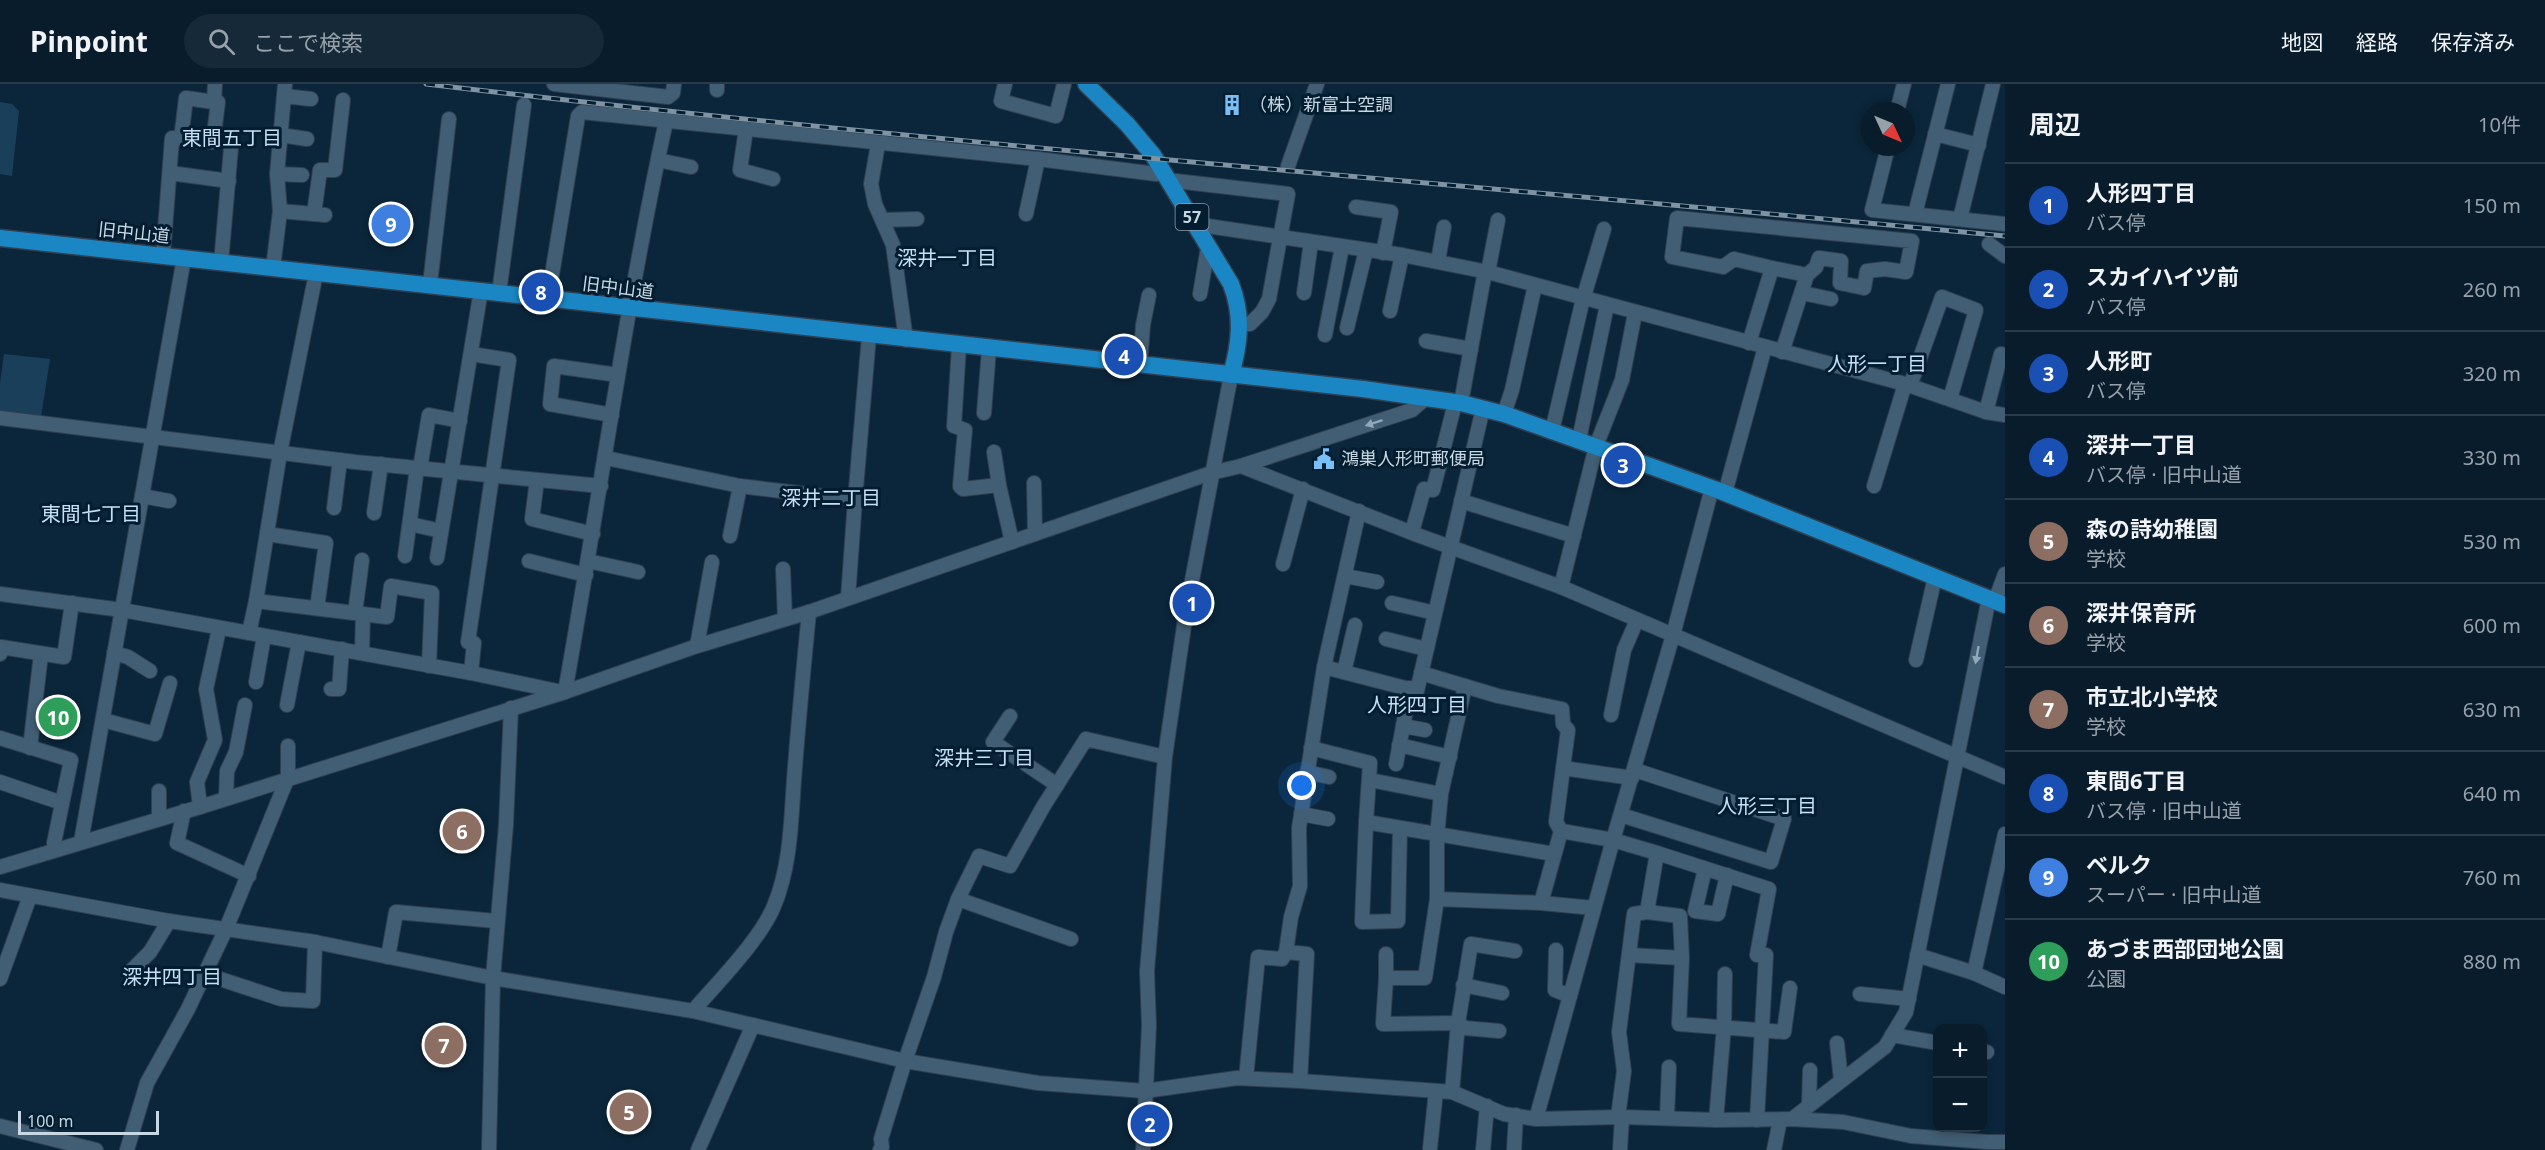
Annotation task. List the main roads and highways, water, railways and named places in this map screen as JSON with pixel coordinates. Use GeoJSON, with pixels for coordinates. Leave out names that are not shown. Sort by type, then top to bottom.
{"type":"FeatureCollection","features":[{"type":"Feature","properties":{"kind":"main road","name":"57"},"geometry":{"type":"LineString","coordinates":[[1086,84],[1127,124],[1152,155],[1212,250],[1234,292],[1240,324],[1231,375]]}},
{"type":"Feature","properties":{"kind":"main road","name":"旧中山道"},"geometry":{"type":"LineString","coordinates":[[0,238],[430,284],[629,309],[1231,375],[1458,403],[1504,414],[1596,446],[1718,491],[1996,601]]}},
{"type":"Feature","properties":{"kind":"railway"},"geometry":{"type":"LineString","coordinates":[[426,84],[820,127],[2005,236]]}},
{"type":"Feature","properties":{"kind":"place","name":"（株）新富士空調"},"geometry":{"type":"Point","coordinates":[1232,105]}},
{"type":"Feature","properties":{"kind":"place","name":"ベルク"},"geometry":{"type":"Point","coordinates":[391,224]}},
{"type":"Feature","properties":{"kind":"place","name":"東間6丁目"},"geometry":{"type":"Point","coordinates":[541,292]}},
{"type":"Feature","properties":{"kind":"place","name":"深井一丁目"},"geometry":{"type":"Point","coordinates":[1124,356]}},
{"type":"Feature","properties":{"kind":"place","name":"鴻巣人形町郵便局"},"geometry":{"type":"Point","coordinates":[1324,459]}},
{"type":"Feature","properties":{"kind":"place","name":"人形町"},"geometry":{"type":"Point","coordinates":[1623,465]}},
{"type":"Feature","properties":{"kind":"place","name":"人形四丁目"},"geometry":{"type":"Point","coordinates":[1192,603]}},
{"type":"Feature","properties":{"kind":"place","name":"あづま西部団地公園"},"geometry":{"type":"Point","coordinates":[58,717]}},
{"type":"Feature","properties":{"kind":"place","name":"深井保育所"},"geometry":{"type":"Point","coordinates":[462,831]}},
{"type":"Feature","properties":{"kind":"place","name":"市立北小学校"},"geometry":{"type":"Point","coordinates":[444,1045]}},
{"type":"Feature","properties":{"kind":"place","name":"森の詩幼稚園"},"geometry":{"type":"Point","coordinates":[629,1112]}},
{"type":"Feature","properties":{"kind":"place","name":"スカイハイツ前"},"geometry":{"type":"Point","coordinates":[1150,1124]}},
{"type":"Feature","properties":{"kind":"district","name":"東間五丁目"},"geometry":{"type":"Point","coordinates":[232,138]}},
{"type":"Feature","properties":{"kind":"district","name":"深井一丁目"},"geometry":{"type":"Point","coordinates":[947,258]}},
{"type":"Feature","properties":{"kind":"district","name":"人形一丁目"},"geometry":{"type":"Point","coordinates":[1877,364]}},
{"type":"Feature","properties":{"kind":"district","name":"深井二丁目"},"geometry":{"type":"Point","coordinates":[831,498]}},
{"type":"Feature","properties":{"kind":"district","name":"東間七丁目"},"geometry":{"type":"Point","coordinates":[91,514]}},
{"type":"Feature","properties":{"kind":"district","name":"人形四丁目"},"geometry":{"type":"Point","coordinates":[1417,705]}},
{"type":"Feature","properties":{"kind":"district","name":"深井三丁目"},"geometry":{"type":"Point","coordinates":[984,758]}},
{"type":"Feature","properties":{"kind":"district","name":"人形三丁目"},"geometry":{"type":"Point","coordinates":[1767,806]}},
{"type":"Feature","properties":{"kind":"district","name":"深井四丁目"},"geometry":{"type":"Point","coordinates":[172,977]}}]}
